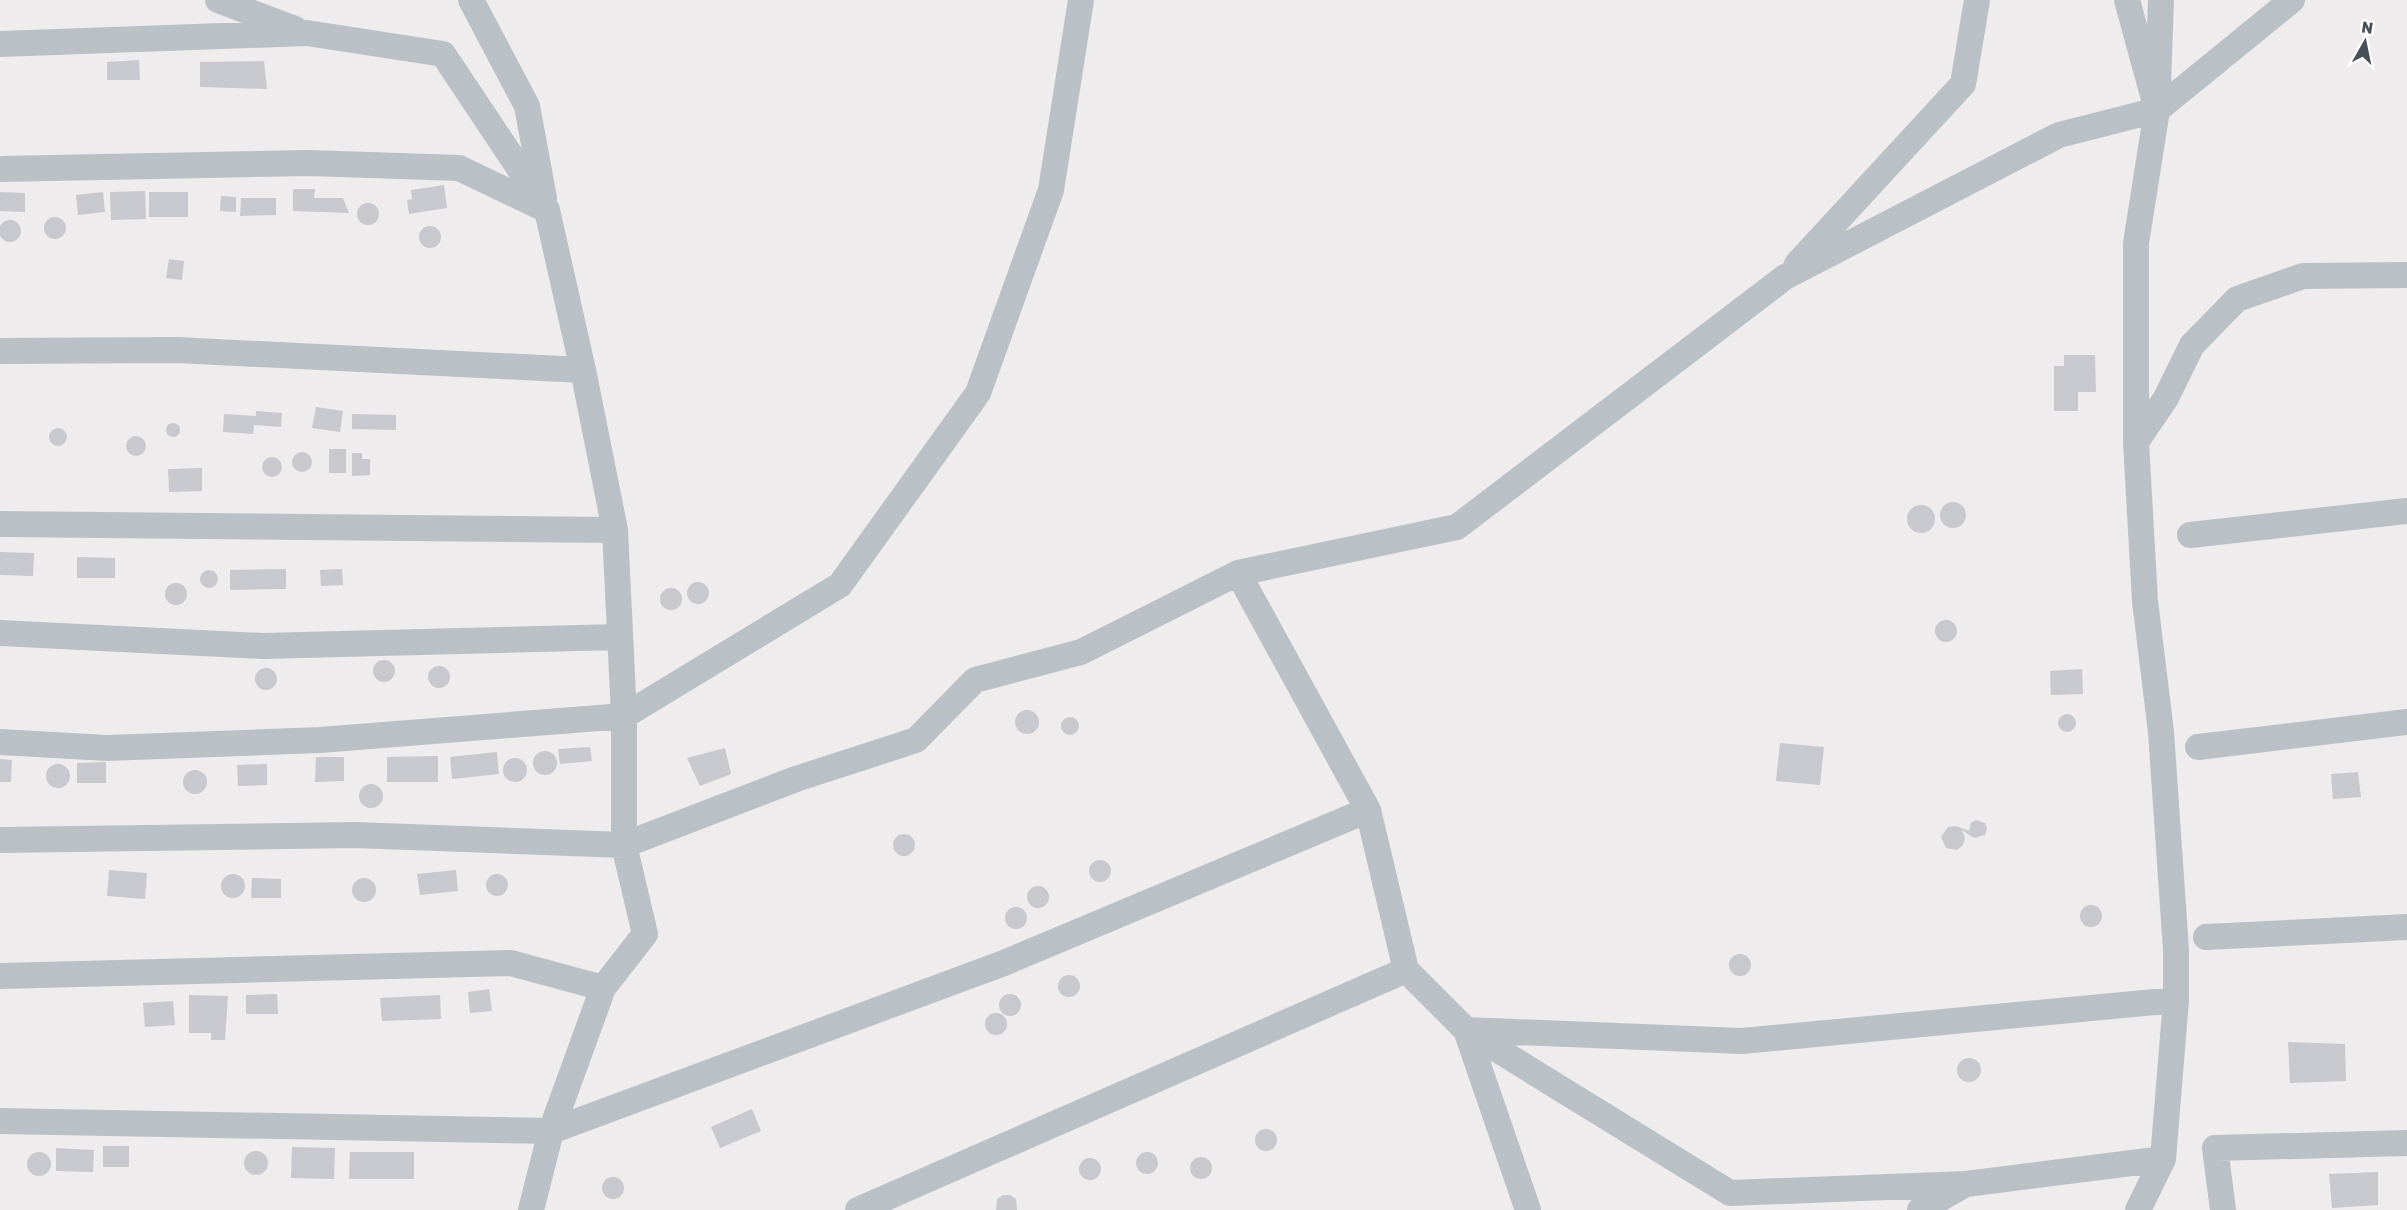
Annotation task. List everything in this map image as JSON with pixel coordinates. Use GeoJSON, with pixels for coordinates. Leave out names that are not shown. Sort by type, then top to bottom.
{"type":"FeatureCollection","features":[{"type":"Feature","properties":{"kind":"street"},"geometry":{"type":"LineString","coordinates":[[218,0],[307,33]]}},
{"type":"Feature","properties":{"kind":"street"},"geometry":{"type":"LineString","coordinates":[[263,0],[307,33]]}},
{"type":"Feature","properties":{"kind":"street"},"geometry":{"type":"LineString","coordinates":[[471,0],[527,106],[615,530],[624,716],[624,845],[645,934],[603,988],[551,1131],[531,1210]]}},
{"type":"Feature","properties":{"kind":"street"},"geometry":{"type":"LineString","coordinates":[[0,742],[107,748],[320,740],[624,716],[840,585],[978,393],[1051,190],[1081,0]]}},
{"type":"Feature","properties":{"kind":"street"},"geometry":{"type":"LineString","coordinates":[[1785,277],[1963,84],[1977,0]]}},
{"type":"Feature","properties":{"kind":"street"},"geometry":{"type":"LineString","coordinates":[[2127,0],[2157,110]]}},
{"type":"Feature","properties":{"kind":"street"},"geometry":{"type":"LineString","coordinates":[[2138,1210],[2163,1159],[2176,1000],[2176,950],[2162,732],[2145,601],[2136,442],[2136,243],[2157,110],[2161,0]]}},
{"type":"Feature","properties":{"kind":"street"},"geometry":{"type":"LineString","coordinates":[[0,840],[355,835],[624,845],[796,779],[916,740],[975,680],[1081,652],[1238,573],[1457,527],[1785,277],[2059,135],[2157,110],[2292,0]]}},
{"type":"Feature","properties":{"kind":"street"},"geometry":{"type":"LineString","coordinates":[[0,44],[307,33],[443,54],[547,210]]}},
{"type":"Feature","properties":{"kind":"street"},"geometry":{"type":"LineString","coordinates":[[0,169],[309,163],[459,168],[547,210]]}},
{"type":"Feature","properties":{"kind":"street"},"geometry":{"type":"LineString","coordinates":[[2136,442],[2166,398],[2192,345],[2237,299],[2303,276],[2407,276]]}},
{"type":"Feature","properties":{"kind":"street"},"geometry":{"type":"LineString","coordinates":[[0,351],[177,350],[583,370]]}},
{"type":"Feature","properties":{"kind":"street"},"geometry":{"type":"LineString","coordinates":[[2190,535],[2407,511]]}},
{"type":"Feature","properties":{"kind":"street"},"geometry":{"type":"LineString","coordinates":[[0,524],[615,530]]}},
{"type":"Feature","properties":{"kind":"street"},"geometry":{"type":"LineString","coordinates":[[1238,573],[1368,810],[1406,970],[1466,1030],[1730,1193],[1966,1184],[2163,1159]]}},
{"type":"Feature","properties":{"kind":"street"},"geometry":{"type":"LineString","coordinates":[[0,633],[263,646],[619,638]]}},
{"type":"Feature","properties":{"kind":"street"},"geometry":{"type":"LineString","coordinates":[[2198,747],[2407,722]]}},
{"type":"Feature","properties":{"kind":"street"},"geometry":{"type":"LineString","coordinates":[[0,1121],[551,1131],[1004,963],[1368,810]]}},
{"type":"Feature","properties":{"kind":"street"},"geometry":{"type":"LineString","coordinates":[[2206,937],[2407,927]]}},
{"type":"Feature","properties":{"kind":"street"},"geometry":{"type":"LineString","coordinates":[[0,976],[511,963],[603,988]]}},
{"type":"Feature","properties":{"kind":"street"},"geometry":{"type":"LineString","coordinates":[[858,1210],[1406,970]]}},
{"type":"Feature","properties":{"kind":"street"},"geometry":{"type":"LineString","coordinates":[[1466,1030],[1742,1041],[2176,1000]]}},
{"type":"Feature","properties":{"kind":"street"},"geometry":{"type":"LineString","coordinates":[[1466,1030],[1528,1210]]}},
{"type":"Feature","properties":{"kind":"street"},"geometry":{"type":"LineString","coordinates":[[2223,1210],[2215,1148],[2407,1143]]}},
{"type":"Feature","properties":{"kind":"street"},"geometry":{"type":"LineString","coordinates":[[1920,1210],[1966,1184]]}},
{"type":"Feature","properties":{"kind":"building"},"geometry":{"type":"Polygon","coordinates":[[[139,60],[140,80],[107,80],[107,62],[139,60]]]}},
{"type":"Feature","properties":{"kind":"building"},"geometry":{"type":"Polygon","coordinates":[[[264,61],[267,89],[200,87],[200,62],[264,61]]]}},
{"type":"Feature","properties":{"kind":"building"},"geometry":{"type":"Polygon","coordinates":[[[444,185],[447,208],[409,214],[407,200],[412,199],[411,190],[444,185]]]}},
{"type":"Feature","properties":{"kind":"building"},"geometry":{"type":"Polygon","coordinates":[[[293,189],[315,189],[314,198],[343,198],[349,213],[293,211],[293,189]]]}},
{"type":"Feature","properties":{"kind":"building"},"geometry":{"type":"Polygon","coordinates":[[[145,191],[146,219],[111,220],[110,192],[145,191]]]}},
{"type":"Feature","properties":{"kind":"building"},"geometry":{"type":"Polygon","coordinates":[[[0,192],[25,193],[25,212],[0,211],[0,192]]]}},
{"type":"Feature","properties":{"kind":"building"},"geometry":{"type":"Polygon","coordinates":[[[103,192],[105,212],[78,215],[76,195],[103,192]]]}},
{"type":"Feature","properties":{"kind":"building"},"geometry":{"type":"Polygon","coordinates":[[[149,192],[188,192],[188,217],[149,217],[149,192]]]}},
{"type":"Feature","properties":{"kind":"building"},"geometry":{"type":"Polygon","coordinates":[[[221,196],[236,197],[236,212],[220,211],[221,196]]]}},
{"type":"Feature","properties":{"kind":"building"},"geometry":{"type":"Polygon","coordinates":[[[241,198],[276,198],[276,215],[240,216],[241,198]]]}},
{"type":"Feature","properties":{"kind":"building"},"geometry":{"type":"Polygon","coordinates":[[[368,203],[376,206],[379,214],[376,222],[368,225],[360,222],[357,214],[360,206],[368,203]]]}},
{"type":"Feature","properties":{"kind":"building"},"geometry":{"type":"Polygon","coordinates":[[[55,217],[63,220],[66,228],[63,236],[55,239],[47,236],[44,228],[47,220],[55,217]]]}},
{"type":"Feature","properties":{"kind":"building"},"geometry":{"type":"Polygon","coordinates":[[[10,220],[18,223],[21,231],[18,239],[10,242],[2,239],[-1,231],[2,223],[10,220]]]}},
{"type":"Feature","properties":{"kind":"building"},"geometry":{"type":"Polygon","coordinates":[[[430,226],[438,229],[441,237],[438,245],[430,248],[422,245],[419,237],[422,229],[430,226]]]}},
{"type":"Feature","properties":{"kind":"building"},"geometry":{"type":"Polygon","coordinates":[[[169,259],[184,261],[182,280],[166,278],[169,259]]]}},
{"type":"Feature","properties":{"kind":"building"},"geometry":{"type":"Polygon","coordinates":[[[2064,355],[2095,355],[2096,392],[2078,392],[2078,411],[2054,411],[2054,366],[2064,366],[2064,355]]]}},
{"type":"Feature","properties":{"kind":"building"},"geometry":{"type":"Polygon","coordinates":[[[316,407],[343,411],[340,432],[312,428],[316,407]]]}},
{"type":"Feature","properties":{"kind":"building"},"geometry":{"type":"Polygon","coordinates":[[[256,411],[282,413],[281,427],[254,425],[253,434],[223,432],[224,414],[256,416],[256,411]]]}},
{"type":"Feature","properties":{"kind":"building"},"geometry":{"type":"Polygon","coordinates":[[[352,414],[396,415],[396,430],[352,429],[352,414]]]}},
{"type":"Feature","properties":{"kind":"building"},"geometry":{"type":"Polygon","coordinates":[[[170,423],[176,423],[180,430],[176,437],[170,437],[166,433],[166,427],[170,423]]]}},
{"type":"Feature","properties":{"kind":"building"},"geometry":{"type":"Polygon","coordinates":[[[54,428],[62,428],[67,433],[65,444],[54,446],[49,441],[49,433],[54,428]]]}},
{"type":"Feature","properties":{"kind":"building"},"geometry":{"type":"Polygon","coordinates":[[[136,436],[143,439],[146,446],[143,453],[136,456],[129,453],[126,446],[129,439],[136,436]]]}},
{"type":"Feature","properties":{"kind":"building"},"geometry":{"type":"Polygon","coordinates":[[[329,449],[346,449],[346,473],[329,473],[329,449]]]}},
{"type":"Feature","properties":{"kind":"building"},"geometry":{"type":"Polygon","coordinates":[[[302,452],[309,455],[312,462],[309,469],[302,472],[295,469],[292,462],[295,455],[302,452]]]}},
{"type":"Feature","properties":{"kind":"building"},"geometry":{"type":"Polygon","coordinates":[[[352,453],[362,453],[362,459],[370,459],[370,475],[352,476],[352,453]]]}},
{"type":"Feature","properties":{"kind":"building"},"geometry":{"type":"Polygon","coordinates":[[[272,457],[279,460],[282,467],[279,474],[272,477],[265,474],[262,467],[265,460],[272,457]]]}},
{"type":"Feature","properties":{"kind":"building"},"geometry":{"type":"Polygon","coordinates":[[[202,468],[202,491],[169,492],[168,469],[202,468]]]}},
{"type":"Feature","properties":{"kind":"building"},"geometry":{"type":"Polygon","coordinates":[[[1953,502],[1962,506],[1966,515],[1962,524],[1953,528],[1944,524],[1940,515],[1944,506],[1953,502]]]}},
{"type":"Feature","properties":{"kind":"building"},"geometry":{"type":"Polygon","coordinates":[[[1921,505],[1931,509],[1935,519],[1931,529],[1921,533],[1911,529],[1907,519],[1911,509],[1921,505]]]}},
{"type":"Feature","properties":{"kind":"building"},"geometry":{"type":"Polygon","coordinates":[[[0,552],[34,553],[33,576],[0,575],[0,552]]]}},
{"type":"Feature","properties":{"kind":"building"},"geometry":{"type":"Polygon","coordinates":[[[77,557],[115,558],[115,578],[77,578],[77,557]]]}},
{"type":"Feature","properties":{"kind":"building"},"geometry":{"type":"Polygon","coordinates":[[[286,569],[286,589],[230,590],[230,570],[286,569]]]}},
{"type":"Feature","properties":{"kind":"building"},"geometry":{"type":"Polygon","coordinates":[[[342,569],[343,585],[321,586],[320,570],[342,569]]]}},
{"type":"Feature","properties":{"kind":"building"},"geometry":{"type":"Polygon","coordinates":[[[205,570],[213,570],[218,575],[216,586],[205,588],[200,583],[200,575],[205,570]]]}},
{"type":"Feature","properties":{"kind":"building"},"geometry":{"type":"Polygon","coordinates":[[[698,582],[706,585],[709,593],[706,601],[698,604],[690,601],[687,593],[690,585],[698,582]]]}},
{"type":"Feature","properties":{"kind":"building"},"geometry":{"type":"Polygon","coordinates":[[[176,583],[186,590],[187,594],[180,604],[176,605],[166,598],[165,594],[172,584],[176,583]]]}},
{"type":"Feature","properties":{"kind":"building"},"geometry":{"type":"Polygon","coordinates":[[[671,588],[681,595],[682,599],[675,609],[671,610],[661,603],[660,599],[667,589],[671,588]]]}},
{"type":"Feature","properties":{"kind":"building"},"geometry":{"type":"Polygon","coordinates":[[[1946,620],[1954,623],[1957,631],[1954,639],[1946,642],[1938,639],[1935,631],[1938,623],[1946,620]]]}},
{"type":"Feature","properties":{"kind":"building"},"geometry":{"type":"Polygon","coordinates":[[[384,660],[392,663],[395,671],[392,679],[384,682],[376,679],[373,671],[376,663],[384,660]]]}},
{"type":"Feature","properties":{"kind":"building"},"geometry":{"type":"Polygon","coordinates":[[[439,666],[447,669],[450,677],[447,685],[439,688],[431,685],[428,677],[431,669],[439,666]]]}},
{"type":"Feature","properties":{"kind":"building"},"geometry":{"type":"Polygon","coordinates":[[[266,668],[274,671],[277,679],[274,687],[266,690],[258,687],[255,679],[258,671],[266,668]]]}},
{"type":"Feature","properties":{"kind":"building"},"geometry":{"type":"Polygon","coordinates":[[[2082,669],[2083,694],[2051,695],[2050,671],[2082,669]]]}},
{"type":"Feature","properties":{"kind":"building"},"geometry":{"type":"Polygon","coordinates":[[[1027,710],[1036,713],[1039,722],[1036,731],[1027,734],[1018,731],[1015,722],[1018,713],[1027,710]]]}},
{"type":"Feature","properties":{"kind":"building"},"geometry":{"type":"Polygon","coordinates":[[[2063,714],[2071,714],[2076,719],[2074,730],[2063,732],[2058,727],[2058,719],[2063,714]]]}},
{"type":"Feature","properties":{"kind":"building"},"geometry":{"type":"Polygon","coordinates":[[[1066,717],[1074,717],[1079,722],[1077,733],[1066,735],[1061,730],[1061,722],[1066,717]]]}},
{"type":"Feature","properties":{"kind":"building"},"geometry":{"type":"Polygon","coordinates":[[[1780,743],[1824,747],[1820,785],[1776,781],[1780,743]]]}},
{"type":"Feature","properties":{"kind":"building"},"geometry":{"type":"Polygon","coordinates":[[[590,747],[592,761],[560,764],[558,749],[590,747]]]}},
{"type":"Feature","properties":{"kind":"building"},"geometry":{"type":"Polygon","coordinates":[[[725,748],[731,774],[700,786],[687,758],[725,748]]]}},
{"type":"Feature","properties":{"kind":"building"},"geometry":{"type":"Polygon","coordinates":[[[545,751],[550,752],[556,758],[556,768],[550,774],[545,775],[540,774],[534,768],[533,763],[534,758],[540,752],[545,751]]]}},
{"type":"Feature","properties":{"kind":"building"},"geometry":{"type":"Polygon","coordinates":[[[497,752],[499,774],[452,779],[450,757],[497,752]]]}},
{"type":"Feature","properties":{"kind":"building"},"geometry":{"type":"Polygon","coordinates":[[[438,756],[438,782],[387,782],[387,757],[438,756]]]}},
{"type":"Feature","properties":{"kind":"building"},"geometry":{"type":"Polygon","coordinates":[[[316,757],[344,757],[344,781],[315,782],[316,757]]]}},
{"type":"Feature","properties":{"kind":"building"},"geometry":{"type":"Polygon","coordinates":[[[515,758],[520,759],[526,765],[526,775],[520,781],[515,782],[510,781],[504,775],[503,770],[504,765],[510,759],[515,758]]]}},
{"type":"Feature","properties":{"kind":"building"},"geometry":{"type":"Polygon","coordinates":[[[0,759],[12,760],[11,782],[0,782],[0,759]]]}},
{"type":"Feature","properties":{"kind":"building"},"geometry":{"type":"Polygon","coordinates":[[[106,762],[106,783],[77,783],[77,763],[106,762]]]}},
{"type":"Feature","properties":{"kind":"building"},"geometry":{"type":"Polygon","coordinates":[[[58,764],[63,765],[69,771],[69,781],[63,787],[58,788],[53,787],[47,781],[46,776],[47,771],[53,765],[58,764]]]}},
{"type":"Feature","properties":{"kind":"building"},"geometry":{"type":"Polygon","coordinates":[[[267,764],[267,785],[238,786],[237,765],[267,764]]]}},
{"type":"Feature","properties":{"kind":"building"},"geometry":{"type":"Polygon","coordinates":[[[195,770],[200,771],[206,777],[206,787],[200,793],[195,794],[190,793],[184,787],[183,782],[184,777],[190,771],[195,770]]]}},
{"type":"Feature","properties":{"kind":"building"},"geometry":{"type":"Polygon","coordinates":[[[2358,772],[2361,797],[2333,799],[2331,774],[2358,772]]]}},
{"type":"Feature","properties":{"kind":"building"},"geometry":{"type":"Polygon","coordinates":[[[371,784],[376,785],[382,791],[382,801],[376,807],[371,808],[366,807],[360,801],[359,796],[360,791],[366,785],[371,784]]]}},
{"type":"Feature","properties":{"kind":"building"},"geometry":{"type":"Polygon","coordinates":[[[1976,820],[1985,823],[1987,829],[1985,835],[1974,838],[1962,830],[1965,838],[1963,845],[1957,850],[1946,848],[1941,837],[1948,827],[1956,826],[1969,831],[1971,823],[1976,820]]]}},
{"type":"Feature","properties":{"kind":"building"},"geometry":{"type":"Polygon","coordinates":[[[904,834],[912,837],[915,845],[912,853],[904,856],[896,853],[893,845],[896,837],[904,834]]]}},
{"type":"Feature","properties":{"kind":"building"},"geometry":{"type":"Polygon","coordinates":[[[1100,860],[1108,863],[1111,871],[1108,879],[1100,882],[1092,879],[1089,871],[1092,863],[1100,860]]]}},
{"type":"Feature","properties":{"kind":"building"},"geometry":{"type":"Polygon","coordinates":[[[109,870],[147,873],[145,899],[107,896],[109,870]]]}},
{"type":"Feature","properties":{"kind":"building"},"geometry":{"type":"Polygon","coordinates":[[[456,870],[458,891],[420,895],[417,874],[456,870]]]}},
{"type":"Feature","properties":{"kind":"building"},"geometry":{"type":"Polygon","coordinates":[[[233,874],[238,875],[244,881],[244,891],[238,897],[233,898],[228,897],[222,891],[221,886],[222,881],[228,875],[233,874]]]}},
{"type":"Feature","properties":{"kind":"building"},"geometry":{"type":"Polygon","coordinates":[[[497,874],[505,877],[508,885],[505,893],[497,896],[489,893],[486,885],[489,877],[497,874]]]}},
{"type":"Feature","properties":{"kind":"building"},"geometry":{"type":"Polygon","coordinates":[[[252,878],[281,879],[281,898],[251,898],[252,878]]]}},
{"type":"Feature","properties":{"kind":"building"},"geometry":{"type":"Polygon","coordinates":[[[364,878],[369,879],[375,885],[375,895],[369,901],[364,902],[359,901],[353,895],[352,890],[353,885],[359,879],[364,878]]]}},
{"type":"Feature","properties":{"kind":"building"},"geometry":{"type":"Polygon","coordinates":[[[1038,886],[1046,889],[1049,897],[1046,905],[1038,908],[1030,905],[1027,897],[1030,889],[1038,886]]]}},
{"type":"Feature","properties":{"kind":"building"},"geometry":{"type":"Polygon","coordinates":[[[2091,905],[2099,908],[2102,916],[2099,924],[2091,927],[2083,924],[2080,916],[2083,908],[2091,905]]]}},
{"type":"Feature","properties":{"kind":"building"},"geometry":{"type":"Polygon","coordinates":[[[1016,907],[1024,910],[1027,918],[1024,926],[1016,929],[1008,926],[1005,918],[1008,910],[1016,907]]]}},
{"type":"Feature","properties":{"kind":"building"},"geometry":{"type":"Polygon","coordinates":[[[1740,954],[1748,957],[1751,965],[1748,973],[1740,976],[1732,973],[1729,965],[1732,957],[1740,954]]]}},
{"type":"Feature","properties":{"kind":"building"},"geometry":{"type":"Polygon","coordinates":[[[1069,975],[1077,978],[1080,986],[1077,994],[1069,997],[1061,994],[1058,986],[1061,978],[1069,975]]]}},
{"type":"Feature","properties":{"kind":"building"},"geometry":{"type":"Polygon","coordinates":[[[489,989],[492,1011],[470,1013],[468,992],[489,989]]]}},
{"type":"Feature","properties":{"kind":"building"},"geometry":{"type":"Polygon","coordinates":[[[277,994],[278,1014],[246,1014],[246,995],[277,994]]]}},
{"type":"Feature","properties":{"kind":"building"},"geometry":{"type":"Polygon","coordinates":[[[1010,994],[1018,997],[1021,1005],[1018,1013],[1010,1016],[1002,1013],[999,1005],[1002,997],[1010,994]]]}},
{"type":"Feature","properties":{"kind":"building"},"geometry":{"type":"Polygon","coordinates":[[[189,995],[228,996],[225,1040],[211,1040],[211,1033],[189,1033],[189,995]]]}},
{"type":"Feature","properties":{"kind":"building"},"geometry":{"type":"Polygon","coordinates":[[[440,995],[441,1019],[382,1021],[380,998],[440,995]]]}},
{"type":"Feature","properties":{"kind":"building"},"geometry":{"type":"Polygon","coordinates":[[[173,1001],[175,1025],[145,1027],[143,1003],[173,1001]]]}},
{"type":"Feature","properties":{"kind":"building"},"geometry":{"type":"Polygon","coordinates":[[[996,1013],[1004,1016],[1007,1024],[1004,1032],[996,1035],[988,1032],[985,1024],[988,1016],[996,1013]]]}},
{"type":"Feature","properties":{"kind":"building"},"geometry":{"type":"Polygon","coordinates":[[[2288,1042],[2345,1044],[2346,1081],[2290,1083],[2288,1042]]]}},
{"type":"Feature","properties":{"kind":"building"},"geometry":{"type":"Polygon","coordinates":[[[1969,1058],[1977,1062],[1981,1070],[1977,1078],[1969,1082],[1961,1078],[1957,1070],[1961,1062],[1969,1058]]]}},
{"type":"Feature","properties":{"kind":"building"},"geometry":{"type":"Polygon","coordinates":[[[752,1109],[761,1131],[720,1148],[711,1127],[752,1109]]]}},
{"type":"Feature","properties":{"kind":"building"},"geometry":{"type":"Polygon","coordinates":[[[1266,1129],[1274,1132],[1277,1140],[1274,1148],[1266,1151],[1258,1148],[1255,1140],[1258,1132],[1266,1129]]]}},
{"type":"Feature","properties":{"kind":"building"},"geometry":{"type":"Polygon","coordinates":[[[103,1146],[129,1146],[129,1167],[103,1167],[103,1146]]]}},
{"type":"Feature","properties":{"kind":"building"},"geometry":{"type":"Polygon","coordinates":[[[292,1147],[335,1148],[334,1179],[291,1178],[292,1147]]]}},
{"type":"Feature","properties":{"kind":"building"},"geometry":{"type":"Polygon","coordinates":[[[56,1148],[94,1150],[93,1172],[56,1171],[56,1148]]]}},
{"type":"Feature","properties":{"kind":"building"},"geometry":{"type":"Polygon","coordinates":[[[256,1151],[261,1152],[267,1158],[267,1168],[261,1174],[256,1175],[251,1174],[245,1168],[244,1163],[245,1158],[251,1152],[256,1151]]]}},
{"type":"Feature","properties":{"kind":"building"},"geometry":{"type":"Polygon","coordinates":[[[39,1152],[44,1153],[50,1159],[50,1169],[44,1175],[39,1176],[34,1175],[28,1169],[27,1164],[28,1159],[34,1153],[39,1152]]]}},
{"type":"Feature","properties":{"kind":"building"},"geometry":{"type":"Polygon","coordinates":[[[350,1152],[414,1152],[414,1179],[349,1179],[350,1152]]]}},
{"type":"Feature","properties":{"kind":"building"},"geometry":{"type":"Polygon","coordinates":[[[1147,1152],[1155,1155],[1158,1163],[1155,1171],[1147,1174],[1139,1171],[1136,1163],[1139,1155],[1147,1152]]]}},
{"type":"Feature","properties":{"kind":"building"},"geometry":{"type":"Polygon","coordinates":[[[1201,1157],[1209,1160],[1212,1168],[1209,1176],[1201,1179],[1193,1176],[1190,1168],[1193,1160],[1201,1157]]]}},
{"type":"Feature","properties":{"kind":"building"},"geometry":{"type":"Polygon","coordinates":[[[1090,1158],[1098,1161],[1101,1169],[1098,1177],[1090,1180],[1082,1177],[1079,1169],[1082,1161],[1090,1158]]]}},
{"type":"Feature","properties":{"kind":"building"},"geometry":{"type":"Polygon","coordinates":[[[2378,1172],[2378,1205],[2332,1208],[2329,1174],[2378,1172]]]}},
{"type":"Feature","properties":{"kind":"building"},"geometry":{"type":"Polygon","coordinates":[[[613,1177],[621,1180],[624,1188],[621,1196],[613,1199],[605,1196],[602,1188],[605,1180],[613,1177]]]}},
{"type":"Feature","properties":{"kind":"building"},"geometry":{"type":"Polygon","coordinates":[[[1003,1195],[1010,1195],[1016,1199],[1017,1210],[996,1210],[997,1199],[1003,1195]]]}}]}
